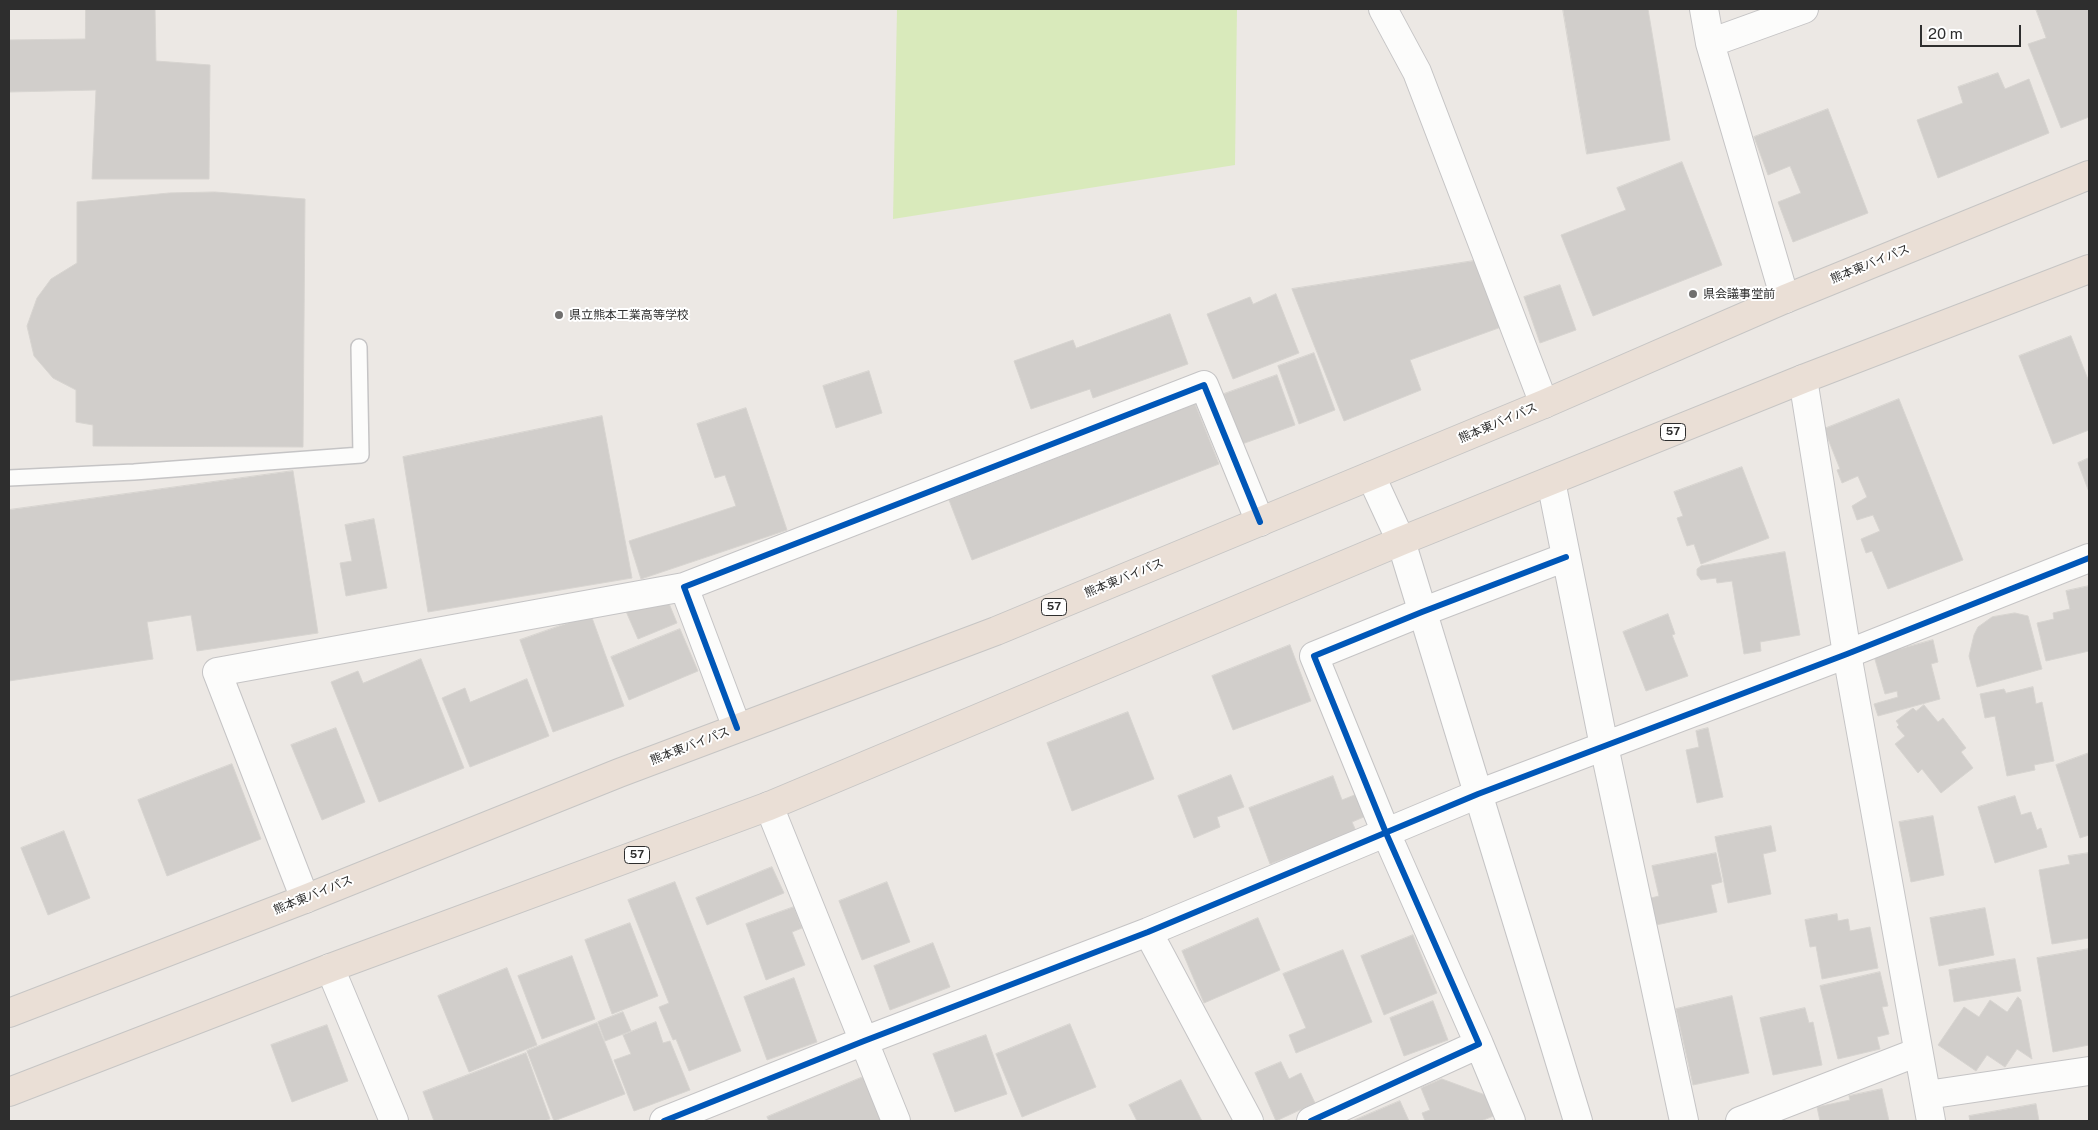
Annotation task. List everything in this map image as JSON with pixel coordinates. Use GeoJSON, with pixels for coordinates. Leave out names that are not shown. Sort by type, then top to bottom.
{"type":"FeatureCollection","features":[{"type":"Feature","properties":{"kind":"highway","name":"熊本東バイパス"},"geometry":{"type":"LineString","coordinates":[[9,1013],[305,899],[620,773],[996,631],[1544,404],[1785,299],[2089,175]]}},
{"type":"Feature","properties":{"kind":"highway","name":"57"},"geometry":{"type":"LineString","coordinates":[[9,1092],[330,968],[769,806],[1401,541],[1802,379],[2089,269]]}},
{"type":"Feature","properties":{"kind":"street"},"geometry":{"type":"LineString","coordinates":[[1383,9],[1417,72],[1544,404]]}},
{"type":"Feature","properties":{"kind":"street"},"geometry":{"type":"LineString","coordinates":[[1704,9],[1710,43],[1785,299]]}},
{"type":"Feature","properties":{"kind":"street"},"geometry":{"type":"LineString","coordinates":[[1710,43],[1804,9]]}},
{"type":"Feature","properties":{"kind":"street"},"geometry":{"type":"LineString","coordinates":[[1802,379],[1847,654],[1931,1121]]}},
{"type":"Feature","properties":{"kind":"street"},"geometry":{"type":"LineString","coordinates":[[305,899],[216,672],[684,587],[1204,385],[1260,522]]}},
{"type":"Feature","properties":{"kind":"street"},"geometry":{"type":"LineString","coordinates":[[1370,476],[1401,541],[1578,1121]]}},
{"type":"Feature","properties":{"kind":"street"},"geometry":{"type":"LineString","coordinates":[[1551,481],[1604,746],[1684,1121]]}},
{"type":"Feature","properties":{"kind":"street"},"geometry":{"type":"LineString","coordinates":[[1511,1121],[1386,833],[1314,656],[1422,612],[1566,558]]}},
{"type":"Feature","properties":{"kind":"street"},"geometry":{"type":"LineString","coordinates":[[664,1121],[864,1041],[1148,932],[1478,794],[1847,654],[2089,558]]}},
{"type":"Feature","properties":{"kind":"street"},"geometry":{"type":"LineString","coordinates":[[684,587],[738,728]]}},
{"type":"Feature","properties":{"kind":"street"},"geometry":{"type":"LineString","coordinates":[[769,806],[896,1121]]}},
{"type":"Feature","properties":{"kind":"street"},"geometry":{"type":"LineString","coordinates":[[1148,932],[1249,1121]]}},
{"type":"Feature","properties":{"kind":"street"},"geometry":{"type":"LineString","coordinates":[[330,968],[394,1121]]}},
{"type":"Feature","properties":{"kind":"street"},"geometry":{"type":"LineString","coordinates":[[1311,1121],[1479,1044]]}},
{"type":"Feature","properties":{"kind":"street"},"geometry":{"type":"LineString","coordinates":[[1740,1121],[1918,1052]]}},
{"type":"Feature","properties":{"kind":"street"},"geometry":{"type":"LineString","coordinates":[[1927,1095],[2089,1071]]}},
{"type":"Feature","properties":{"kind":"lane"},"geometry":{"type":"LineString","coordinates":[[9,478],[134,472],[361,455],[359,347]]}},
{"type":"Feature","properties":{"kind":"green space"},"geometry":{"type":"Polygon","coordinates":[[[897,9],[1237,9],[1235,165],[893,219],[897,9]]]}},
{"type":"Feature","properties":{"kind":"building"},"geometry":{"type":"Polygon","coordinates":[[[86,9],[155,9],[156,61],[210,65],[209,179],[92,179],[96,90],[9,92],[9,40],[85,39],[86,9]]]}},
{"type":"Feature","properties":{"kind":"building"},"geometry":{"type":"Polygon","coordinates":[[[1563,9],[1648,9],[1670,140],[1587,154],[1563,9]]]}},
{"type":"Feature","properties":{"kind":"building"},"geometry":{"type":"Polygon","coordinates":[[[2036,9],[2089,9],[2089,117],[2061,128],[2028,44],[2046,38],[2036,9]]]}},
{"type":"Feature","properties":{"kind":"building"},"geometry":{"type":"Polygon","coordinates":[[[1998,73],[2005,89],[2029,79],[2049,133],[1938,178],[1917,120],[1963,103],[1958,87],[1998,73]]]}},
{"type":"Feature","properties":{"kind":"building"},"geometry":{"type":"Polygon","coordinates":[[[1828,109],[1868,213],[1793,242],[1778,202],[1801,193],[1790,166],[1768,175],[1754,137],[1828,109]]]}},
{"type":"Feature","properties":{"kind":"building"},"geometry":{"type":"Polygon","coordinates":[[[1682,162],[1722,265],[1593,316],[1561,235],[1626,210],[1617,188],[1682,162]]]}},
{"type":"Feature","properties":{"kind":"building"},"geometry":{"type":"Polygon","coordinates":[[[215,192],[305,199],[303,447],[93,446],[93,425],[76,422],[76,390],[53,378],[34,356],[27,326],[37,298],[51,279],[77,263],[77,202],[169,193],[215,192]]]}},
{"type":"Feature","properties":{"kind":"building"},"geometry":{"type":"Polygon","coordinates":[[[1480,260],[1504,326],[1410,360],[1421,390],[1344,421],[1292,289],[1480,260]]]}},
{"type":"Feature","properties":{"kind":"building"},"geometry":{"type":"Polygon","coordinates":[[[1560,285],[1576,330],[1540,343],[1524,297],[1560,285]]]}},
{"type":"Feature","properties":{"kind":"building"},"geometry":{"type":"Polygon","coordinates":[[[1276,294],[1299,353],[1233,379],[1207,314],[1250,297],[1253,304],[1276,294]]]}},
{"type":"Feature","properties":{"kind":"building"},"geometry":{"type":"Polygon","coordinates":[[[1170,314],[1188,364],[1093,398],[1090,389],[1031,409],[1014,361],[1073,340],[1076,348],[1170,314]]]}},
{"type":"Feature","properties":{"kind":"building"},"geometry":{"type":"Polygon","coordinates":[[[2071,336],[2089,382],[2089,430],[2053,444],[2019,356],[2071,336]]]}},
{"type":"Feature","properties":{"kind":"building"},"geometry":{"type":"Polygon","coordinates":[[[1314,353],[1335,410],[1299,424],[1278,366],[1314,353]]]}},
{"type":"Feature","properties":{"kind":"building"},"geometry":{"type":"Polygon","coordinates":[[[869,371],[882,413],[836,428],[823,386],[869,371]]]}},
{"type":"Feature","properties":{"kind":"building"},"geometry":{"type":"Polygon","coordinates":[[[1277,375],[1295,425],[1242,444],[1224,394],[1277,375]]]}},
{"type":"Feature","properties":{"kind":"building"},"geometry":{"type":"Polygon","coordinates":[[[1899,399],[1963,560],[1888,589],[1872,551],[1866,553],[1861,539],[1880,531],[1873,515],[1857,520],[1852,506],[1867,497],[1858,476],[1842,483],[1837,470],[1840,469],[1824,429],[1899,399]]]}},
{"type":"Feature","properties":{"kind":"building"},"geometry":{"type":"Polygon","coordinates":[[[1195,404],[1219,464],[972,560],[949,500],[1195,404]]]}},
{"type":"Feature","properties":{"kind":"building"},"geometry":{"type":"Polygon","coordinates":[[[746,408],[787,530],[641,579],[629,541],[736,506],[725,475],[715,478],[697,424],[746,408]]]}},
{"type":"Feature","properties":{"kind":"building"},"geometry":{"type":"Polygon","coordinates":[[[602,416],[632,578],[428,612],[403,457],[602,416]]]}},
{"type":"Feature","properties":{"kind":"building"},"geometry":{"type":"Polygon","coordinates":[[[2089,458],[2089,492],[2078,463],[2089,458]]]}},
{"type":"Feature","properties":{"kind":"building"},"geometry":{"type":"Polygon","coordinates":[[[1742,467],[1769,538],[1701,564],[1694,544],[1687,546],[1677,518],[1683,516],[1674,492],[1742,467]]]}},
{"type":"Feature","properties":{"kind":"building"},"geometry":{"type":"Polygon","coordinates":[[[293,471],[318,633],[197,651],[191,615],[147,622],[153,659],[9,681],[9,510],[293,471]]]}},
{"type":"Feature","properties":{"kind":"building"},"geometry":{"type":"Polygon","coordinates":[[[374,519],[387,588],[346,596],[340,563],[352,561],[345,525],[374,519]]]}},
{"type":"Feature","properties":{"kind":"building"},"geometry":{"type":"Polygon","coordinates":[[[1785,552],[1800,635],[1760,642],[1761,651],[1744,654],[1732,581],[1717,583],[1716,578],[1701,580],[1697,575],[1697,569],[1701,566],[1785,552]]]}},
{"type":"Feature","properties":{"kind":"building"},"geometry":{"type":"Polygon","coordinates":[[[2089,586],[2089,651],[2046,661],[2037,623],[2054,619],[2053,613],[2070,609],[2066,591],[2089,586]]]}},
{"type":"Feature","properties":{"kind":"building"},"geometry":{"type":"Polygon","coordinates":[[[668,601],[677,623],[638,639],[625,609],[668,601]]]}},
{"type":"Feature","properties":{"kind":"building"},"geometry":{"type":"Polygon","coordinates":[[[2015,613],[2028,616],[2042,669],[1977,687],[1969,656],[1978,627],[1992,617],[2015,613]]]}},
{"type":"Feature","properties":{"kind":"building"},"geometry":{"type":"Polygon","coordinates":[[[1668,614],[1675,634],[1672,635],[1688,676],[1646,691],[1623,632],[1668,614]]]}},
{"type":"Feature","properties":{"kind":"building"},"geometry":{"type":"Polygon","coordinates":[[[591,615],[624,706],[553,732],[520,640],[591,615]]]}},
{"type":"Feature","properties":{"kind":"building"},"geometry":{"type":"Polygon","coordinates":[[[680,629],[698,671],[629,700],[611,657],[680,629]]]}},
{"type":"Feature","properties":{"kind":"building"},"geometry":{"type":"Polygon","coordinates":[[[1933,640],[1938,662],[1931,664],[1940,699],[1878,716],[1874,704],[1898,697],[1897,691],[1885,694],[1874,656],[1933,640]]]}},
{"type":"Feature","properties":{"kind":"building"},"geometry":{"type":"Polygon","coordinates":[[[1290,645],[1311,701],[1233,730],[1212,676],[1290,645]]]}},
{"type":"Feature","properties":{"kind":"building"},"geometry":{"type":"Polygon","coordinates":[[[421,659],[464,768],[379,802],[331,682],[358,671],[363,683],[421,659]]]}},
{"type":"Feature","properties":{"kind":"building"},"geometry":{"type":"Polygon","coordinates":[[[527,679],[549,736],[470,767],[442,698],[465,688],[470,702],[527,679]]]}},
{"type":"Feature","properties":{"kind":"building"},"geometry":{"type":"Polygon","coordinates":[[[2033,687],[2036,704],[2042,702],[2054,761],[2034,765],[2035,770],[2007,776],[1995,716],[1985,718],[1980,694],[2004,689],[2006,693],[2033,687]]]}},
{"type":"Feature","properties":{"kind":"building"},"geometry":{"type":"Polygon","coordinates":[[[1924,705],[1938,722],[1943,718],[1966,748],[1961,752],[1973,768],[1941,793],[1922,769],[1918,773],[1895,744],[1905,736],[1897,727],[1899,725],[1896,721],[1913,708],[1916,711],[1924,705]]]}},
{"type":"Feature","properties":{"kind":"building"},"geometry":{"type":"Polygon","coordinates":[[[1128,712],[1154,779],[1072,811],[1047,743],[1128,712]]]}},
{"type":"Feature","properties":{"kind":"building"},"geometry":{"type":"Polygon","coordinates":[[[336,728],[365,802],[322,820],[291,745],[336,728]]]}},
{"type":"Feature","properties":{"kind":"building"},"geometry":{"type":"Polygon","coordinates":[[[1708,728],[1723,797],[1697,803],[1686,750],[1699,747],[1696,731],[1708,728]]]}},
{"type":"Feature","properties":{"kind":"building"},"geometry":{"type":"Polygon","coordinates":[[[2089,753],[2089,835],[2080,838],[2056,765],[2089,753]]]}},
{"type":"Feature","properties":{"kind":"building"},"geometry":{"type":"Polygon","coordinates":[[[232,764],[261,839],[167,876],[138,800],[232,764]]]}},
{"type":"Feature","properties":{"kind":"building"},"geometry":{"type":"Polygon","coordinates":[[[1231,775],[1244,807],[1217,817],[1220,827],[1194,838],[1178,796],[1231,775]]]}},
{"type":"Feature","properties":{"kind":"building"},"geometry":{"type":"Polygon","coordinates":[[[1333,776],[1342,800],[1357,794],[1366,816],[1352,822],[1356,831],[1270,864],[1249,808],[1333,776]]]}},
{"type":"Feature","properties":{"kind":"building"},"geometry":{"type":"Polygon","coordinates":[[[2015,796],[2021,815],[2031,812],[2037,830],[2041,828],[2047,847],[1995,863],[1978,807],[2015,796]]]}},
{"type":"Feature","properties":{"kind":"building"},"geometry":{"type":"Polygon","coordinates":[[[1933,816],[1944,875],[1911,882],[1899,822],[1933,816]]]}},
{"type":"Feature","properties":{"kind":"building"},"geometry":{"type":"Polygon","coordinates":[[[1771,826],[1776,851],[1763,854],[1771,894],[1728,903],[1715,837],[1771,826]]]}},
{"type":"Feature","properties":{"kind":"building"},"geometry":{"type":"Polygon","coordinates":[[[64,831],[90,898],[48,915],[21,848],[64,831]]]}},
{"type":"Feature","properties":{"kind":"building"},"geometry":{"type":"Polygon","coordinates":[[[1716,853],[1722,882],[1711,885],[1717,912],[1656,925],[1651,898],[1659,896],[1652,866],[1716,853]]]}},
{"type":"Feature","properties":{"kind":"building"},"geometry":{"type":"Polygon","coordinates":[[[2089,853],[2089,938],[2052,944],[2039,870],[2070,864],[2068,856],[2089,853]]]}},
{"type":"Feature","properties":{"kind":"building"},"geometry":{"type":"Polygon","coordinates":[[[772,867],[784,893],[707,925],[696,898],[772,867]]]}},
{"type":"Feature","properties":{"kind":"building"},"geometry":{"type":"Polygon","coordinates":[[[675,882],[741,1051],[689,1071],[676,1039],[673,1040],[659,1007],[669,1003],[628,900],[675,882]]]}},
{"type":"Feature","properties":{"kind":"building"},"geometry":{"type":"Polygon","coordinates":[[[887,882],[910,942],[862,960],[839,901],[887,882]]]}},
{"type":"Feature","properties":{"kind":"building"},"geometry":{"type":"Polygon","coordinates":[[[794,907],[802,928],[792,932],[805,965],[766,980],[746,924],[794,907]]]}},
{"type":"Feature","properties":{"kind":"building"},"geometry":{"type":"Polygon","coordinates":[[[1985,908],[1994,955],[1939,966],[1930,918],[1985,908]]]}},
{"type":"Feature","properties":{"kind":"building"},"geometry":{"type":"Polygon","coordinates":[[[1837,914],[1838,921],[1848,919],[1850,931],[1870,927],[1878,968],[1822,979],[1816,946],[1810,947],[1805,920],[1837,914]]]}},
{"type":"Feature","properties":{"kind":"building"},"geometry":{"type":"Polygon","coordinates":[[[1258,918],[1280,970],[1204,1003],[1182,951],[1258,918]]]}},
{"type":"Feature","properties":{"kind":"building"},"geometry":{"type":"Polygon","coordinates":[[[630,923],[658,996],[612,1014],[585,940],[630,923]]]}},
{"type":"Feature","properties":{"kind":"building"},"geometry":{"type":"Polygon","coordinates":[[[1413,935],[1437,993],[1384,1015],[1361,956],[1413,935]]]}},
{"type":"Feature","properties":{"kind":"building"},"geometry":{"type":"Polygon","coordinates":[[[933,943],[950,987],[890,1010],[874,966],[933,943]]]}},
{"type":"Feature","properties":{"kind":"building"},"geometry":{"type":"Polygon","coordinates":[[[2089,949],[2089,1045],[2053,1052],[2037,958],[2089,949]]]}},
{"type":"Feature","properties":{"kind":"building"},"geometry":{"type":"Polygon","coordinates":[[[1343,950],[1372,1022],[1296,1053],[1289,1035],[1306,1028],[1283,974],[1343,950]]]}},
{"type":"Feature","properties":{"kind":"building"},"geometry":{"type":"Polygon","coordinates":[[[572,956],[595,1019],[542,1039],[518,976],[572,956]]]}},
{"type":"Feature","properties":{"kind":"building"},"geometry":{"type":"Polygon","coordinates":[[[2015,959],[2021,991],[1954,1002],[1949,970],[2015,959]]]}},
{"type":"Feature","properties":{"kind":"building"},"geometry":{"type":"Polygon","coordinates":[[[507,968],[537,1045],[469,1072],[438,996],[507,968]]]}},
{"type":"Feature","properties":{"kind":"building"},"geometry":{"type":"Polygon","coordinates":[[[1880,972],[1888,1006],[1882,1007],[1889,1034],[1877,1037],[1880,1049],[1838,1059],[1820,986],[1880,972]]]}},
{"type":"Feature","properties":{"kind":"building"},"geometry":{"type":"Polygon","coordinates":[[[794,978],[817,1042],[767,1060],[744,997],[794,978]]]}},
{"type":"Feature","properties":{"kind":"building"},"geometry":{"type":"Polygon","coordinates":[[[1732,996],[1749,1073],[1693,1085],[1676,1009],[1732,996]]]}},
{"type":"Feature","properties":{"kind":"building"},"geometry":{"type":"Polygon","coordinates":[[[2018,997],[2021,1000],[2032,1059],[2017,1049],[2005,1067],[1987,1055],[1976,1071],[1938,1045],[1964,1007],[1979,1017],[1990,1000],[2007,1012],[2018,997]]]}},
{"type":"Feature","properties":{"kind":"building"},"geometry":{"type":"Polygon","coordinates":[[[1433,1001],[1448,1040],[1404,1056],[1390,1018],[1433,1001]]]}},
{"type":"Feature","properties":{"kind":"building"},"geometry":{"type":"Polygon","coordinates":[[[1805,1008],[1809,1023],[1813,1022],[1822,1065],[1773,1075],[1760,1018],[1805,1008]]]}},
{"type":"Feature","properties":{"kind":"building"},"geometry":{"type":"Polygon","coordinates":[[[623,1012],[631,1031],[605,1041],[598,1022],[623,1012]]]}},
{"type":"Feature","properties":{"kind":"building"},"geometry":{"type":"Polygon","coordinates":[[[656,1022],[663,1043],[670,1041],[690,1090],[634,1111],[614,1060],[631,1054],[623,1035],[656,1022]]]}},
{"type":"Feature","properties":{"kind":"building"},"geometry":{"type":"Polygon","coordinates":[[[597,1023],[625,1094],[554,1121],[527,1051],[597,1023]]]}},
{"type":"Feature","properties":{"kind":"building"},"geometry":{"type":"Polygon","coordinates":[[[1070,1024],[1096,1087],[1022,1117],[996,1054],[1070,1024]]]}},
{"type":"Feature","properties":{"kind":"building"},"geometry":{"type":"Polygon","coordinates":[[[327,1025],[348,1081],[292,1102],[271,1045],[327,1025]]]}},
{"type":"Feature","properties":{"kind":"building"},"geometry":{"type":"Polygon","coordinates":[[[986,1035],[1007,1094],[955,1112],[933,1054],[986,1035]]]}},
{"type":"Feature","properties":{"kind":"building"},"geometry":{"type":"Polygon","coordinates":[[[526,1053],[550,1119],[545,1121],[434,1121],[423,1092],[526,1053]]]}},
{"type":"Feature","properties":{"kind":"building"},"geometry":{"type":"Polygon","coordinates":[[[1281,1062],[1289,1079],[1301,1073],[1315,1103],[1276,1121],[1255,1073],[1281,1062]]]}},
{"type":"Feature","properties":{"kind":"building"},"geometry":{"type":"Polygon","coordinates":[[[863,1077],[881,1121],[769,1121],[767,1117],[863,1077]]]}},
{"type":"Feature","properties":{"kind":"building"},"geometry":{"type":"Polygon","coordinates":[[[1442,1079],[1488,1096],[1496,1115],[1481,1121],[1425,1121],[1422,1113],[1430,1110],[1421,1088],[1442,1079]]]}},
{"type":"Feature","properties":{"kind":"building"},"geometry":{"type":"Polygon","coordinates":[[[1181,1080],[1202,1121],[1137,1121],[1129,1105],[1181,1080]]]}},
{"type":"Feature","properties":{"kind":"building"},"geometry":{"type":"Polygon","coordinates":[[[1882,1089],[1889,1121],[1820,1121],[1817,1107],[1850,1100],[1849,1096],[1882,1089]]]}},
{"type":"Feature","properties":{"kind":"building"},"geometry":{"type":"Polygon","coordinates":[[[1400,1101],[1409,1121],[1355,1120],[1400,1101]]]}},
{"type":"Feature","properties":{"kind":"building"},"geometry":{"type":"Polygon","coordinates":[[[2036,1104],[2039,1121],[1970,1121],[1969,1116],[2036,1104]]]}},
{"type":"Feature","properties":{"kind":"cycle path"},"geometry":{"type":"LineString","coordinates":[[737,728],[684,587],[1204,385],[1260,522]]}},
{"type":"Feature","properties":{"kind":"cycle path"},"geometry":{"type":"LineString","coordinates":[[1311,1121],[1479,1044],[1386,833],[1314,656],[1566,557]]}},
{"type":"Feature","properties":{"kind":"cycle path"},"geometry":{"type":"LineString","coordinates":[[664,1121],[864,1041],[1148,932],[1478,794],[1847,654],[2089,558]]}},
{"type":"Feature","properties":{"kind":"place","name":"県会議事堂前"},"geometry":{"type":"Point","coordinates":[1693,294]}},
{"type":"Feature","properties":{"kind":"place","name":"県立熊本工業高等学校"},"geometry":{"type":"Point","coordinates":[559,315]}}]}
